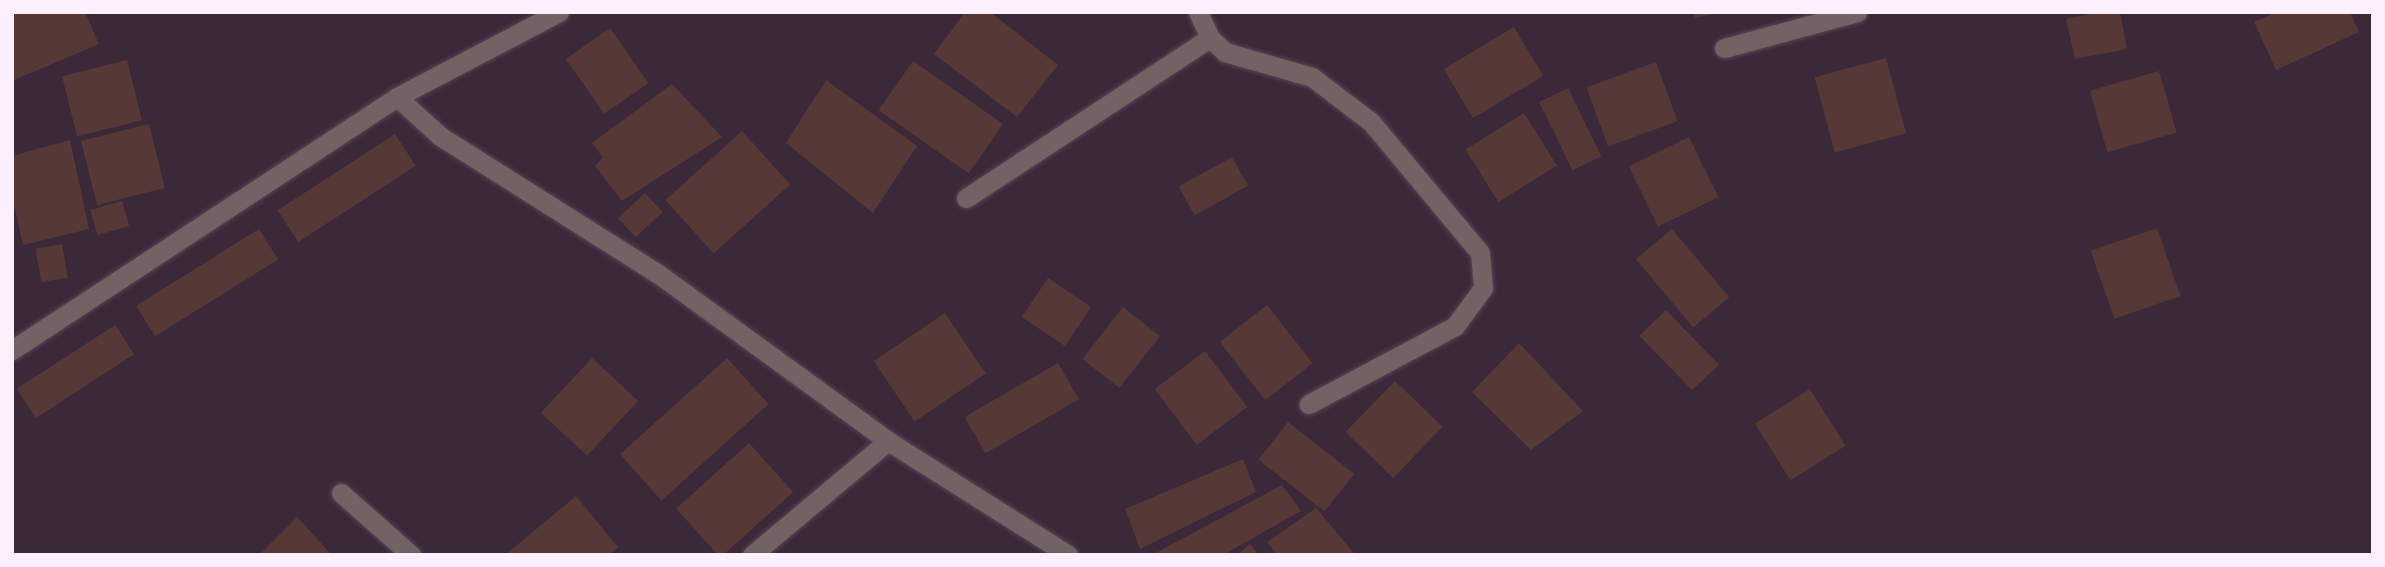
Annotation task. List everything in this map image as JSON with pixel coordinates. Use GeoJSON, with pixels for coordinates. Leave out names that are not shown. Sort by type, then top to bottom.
{"type":"FeatureCollection","features":[{"type":"Feature","properties":{"kind":"street"},"geometry":{"type":"LineString","coordinates":[[12,350],[397,97],[559,12]]}},
{"type":"Feature","properties":{"kind":"street"},"geometry":{"type":"LineString","coordinates":[[1198,12],[1210,38],[1225,52],[1312,78],[1371,122],[1480,253],[1483,288],[1455,326],[1309,404]]}},
{"type":"Feature","properties":{"kind":"street"},"geometry":{"type":"LineString","coordinates":[[1724,48],[1857,12]]}},
{"type":"Feature","properties":{"kind":"street"},"geometry":{"type":"LineString","coordinates":[[966,198],[1210,38]]}},
{"type":"Feature","properties":{"kind":"street"},"geometry":{"type":"LineString","coordinates":[[397,97],[440,136],[657,272],[888,440],[1068,555]]}},
{"type":"Feature","properties":{"kind":"street"},"geometry":{"type":"LineString","coordinates":[[752,555],[888,440]]}},
{"type":"Feature","properties":{"kind":"street"},"geometry":{"type":"LineString","coordinates":[[341,494],[411,555]]}},
{"type":"Feature","properties":{"kind":"building"},"geometry":{"type":"Polygon","coordinates":[[[12,12],[85,12],[99,44],[12,81],[12,12]]]}},
{"type":"Feature","properties":{"kind":"building"},"geometry":{"type":"Polygon","coordinates":[[[965,12],[990,12],[1058,65],[1017,117],[934,54],[965,12]]]}},
{"type":"Feature","properties":{"kind":"building"},"geometry":{"type":"Polygon","coordinates":[[[1694,12],[1718,12],[1718,13],[1695,18],[1694,12]]]}},
{"type":"Feature","properties":{"kind":"building"},"geometry":{"type":"Polygon","coordinates":[[[2099,12],[2120,12],[2127,49],[2075,59],[2066,19],[2099,12]]]}},
{"type":"Feature","properties":{"kind":"building"},"geometry":{"type":"Polygon","coordinates":[[[2276,12],[2350,12],[2359,32],[2276,70],[2254,22],[2276,12]]]}},
{"type":"Feature","properties":{"kind":"building"},"geometry":{"type":"Polygon","coordinates":[[[1514,27],[1543,76],[1473,118],[1444,69],[1514,27]]]}},
{"type":"Feature","properties":{"kind":"building"},"geometry":{"type":"Polygon","coordinates":[[[610,28],[648,83],[604,114],[566,59],[610,28]]]}},
{"type":"Feature","properties":{"kind":"building"},"geometry":{"type":"Polygon","coordinates":[[[1886,58],[1906,133],[1835,152],[1815,77],[1886,58]]]}},
{"type":"Feature","properties":{"kind":"building"},"geometry":{"type":"Polygon","coordinates":[[[127,60],[142,120],[77,136],[62,76],[127,60]]]}},
{"type":"Feature","properties":{"kind":"building"},"geometry":{"type":"Polygon","coordinates":[[[913,61],[1003,124],[969,173],[879,110],[913,61]]]}},
{"type":"Feature","properties":{"kind":"building"},"geometry":{"type":"Polygon","coordinates":[[[1656,62],[1678,121],[1608,147],[1586,87],[1656,62]]]}},
{"type":"Feature","properties":{"kind":"building"},"geometry":{"type":"Polygon","coordinates":[[[2159,71],[2177,133],[2107,152],[2090,91],[2159,71]]]}},
{"type":"Feature","properties":{"kind":"building"},"geometry":{"type":"Polygon","coordinates":[[[826,80],[917,146],[873,213],[786,143],[826,80]]]}},
{"type":"Feature","properties":{"kind":"building"},"geometry":{"type":"Polygon","coordinates":[[[672,84],[722,137],[622,201],[595,166],[603,158],[592,143],[672,84]]]}},
{"type":"Feature","properties":{"kind":"building"},"geometry":{"type":"Polygon","coordinates":[[[1568,88],[1601,156],[1573,170],[1539,102],[1568,88]]]}},
{"type":"Feature","properties":{"kind":"building"},"geometry":{"type":"Polygon","coordinates":[[[1524,113],[1557,166],[1498,202],[1465,150],[1524,113]]]}},
{"type":"Feature","properties":{"kind":"building"},"geometry":{"type":"Polygon","coordinates":[[[149,124],[165,188],[97,205],[81,141],[149,124]]]}},
{"type":"Feature","properties":{"kind":"building"},"geometry":{"type":"Polygon","coordinates":[[[742,131],[790,185],[714,253],[665,200],[742,131]]]}},
{"type":"Feature","properties":{"kind":"building"},"geometry":{"type":"Polygon","coordinates":[[[395,134],[416,166],[298,242],[278,210],[395,134]]]}},
{"type":"Feature","properties":{"kind":"building"},"geometry":{"type":"Polygon","coordinates":[[[1689,137],[1718,197],[1658,227],[1629,166],[1689,137]]]}},
{"type":"Feature","properties":{"kind":"building"},"geometry":{"type":"Polygon","coordinates":[[[70,140],[89,229],[23,245],[12,196],[12,156],[70,140]]]}},
{"type":"Feature","properties":{"kind":"building"},"geometry":{"type":"Polygon","coordinates":[[[1232,157],[1248,186],[1195,215],[1179,187],[1232,157]]]}},
{"type":"Feature","properties":{"kind":"building"},"geometry":{"type":"Polygon","coordinates":[[[645,193],[663,212],[636,237],[618,218],[645,193]]]}},
{"type":"Feature","properties":{"kind":"building"},"geometry":{"type":"Polygon","coordinates":[[[122,201],[129,226],[97,235],[90,210],[122,201]]]}},
{"type":"Feature","properties":{"kind":"building"},"geometry":{"type":"Polygon","coordinates":[[[2157,228],[2180,296],[2114,319],[2091,251],[2157,228]]]}},
{"type":"Feature","properties":{"kind":"building"},"geometry":{"type":"Polygon","coordinates":[[[259,229],[278,260],[155,336],[136,306],[259,229]]]}},
{"type":"Feature","properties":{"kind":"building"},"geometry":{"type":"Polygon","coordinates":[[[1672,229],[1729,297],[1693,327],[1636,259],[1672,229]]]}},
{"type":"Feature","properties":{"kind":"building"},"geometry":{"type":"Polygon","coordinates":[[[62,244],[68,277],[41,282],[35,249],[62,244]]]}},
{"type":"Feature","properties":{"kind":"building"},"geometry":{"type":"Polygon","coordinates":[[[1048,278],[1091,307],[1065,346],[1022,317],[1048,278]]]}},
{"type":"Feature","properties":{"kind":"building"},"geometry":{"type":"Polygon","coordinates":[[[1267,305],[1313,363],[1265,400],[1220,342],[1267,305]]]}},
{"type":"Feature","properties":{"kind":"building"},"geometry":{"type":"Polygon","coordinates":[[[1123,307],[1160,336],[1119,388],[1082,359],[1123,307]]]}},
{"type":"Feature","properties":{"kind":"building"},"geometry":{"type":"Polygon","coordinates":[[[1666,310],[1719,365],[1692,390],[1639,336],[1666,310]]]}},
{"type":"Feature","properties":{"kind":"building"},"geometry":{"type":"Polygon","coordinates":[[[945,313],[986,374],[915,422],[874,361],[945,313]]]}},
{"type":"Feature","properties":{"kind":"building"},"geometry":{"type":"Polygon","coordinates":[[[115,325],[134,354],[36,418],[17,389],[115,325]]]}},
{"type":"Feature","properties":{"kind":"building"},"geometry":{"type":"Polygon","coordinates":[[[1519,343],[1583,411],[1531,450],[1472,392],[1519,343]]]}},
{"type":"Feature","properties":{"kind":"building"},"geometry":{"type":"Polygon","coordinates":[[[1205,351],[1247,407],[1197,445],[1155,389],[1205,351]]]}},
{"type":"Feature","properties":{"kind":"building"},"geometry":{"type":"Polygon","coordinates":[[[592,358],[638,401],[587,456],[541,413],[592,358]]]}},
{"type":"Feature","properties":{"kind":"building"},"geometry":{"type":"Polygon","coordinates":[[[727,358],[768,404],[661,500],[620,454],[727,358]]]}},
{"type":"Feature","properties":{"kind":"building"},"geometry":{"type":"Polygon","coordinates":[[[1058,363],[1079,399],[985,453],[964,417],[1058,363]]]}},
{"type":"Feature","properties":{"kind":"building"},"geometry":{"type":"Polygon","coordinates":[[[1395,381],[1442,427],[1393,478],[1346,432],[1395,381]]]}},
{"type":"Feature","properties":{"kind":"building"},"geometry":{"type":"Polygon","coordinates":[[[1810,389],[1846,446],[1790,480],[1755,423],[1810,389]]]}},
{"type":"Feature","properties":{"kind":"building"},"geometry":{"type":"Polygon","coordinates":[[[1288,422],[1354,474],[1325,512],[1258,460],[1288,422]]]}},
{"type":"Feature","properties":{"kind":"building"},"geometry":{"type":"Polygon","coordinates":[[[749,443],[793,492],[723,555],[718,555],[676,509],[749,443]]]}},
{"type":"Feature","properties":{"kind":"building"},"geometry":{"type":"Polygon","coordinates":[[[1243,459],[1256,492],[1140,549],[1125,509],[1243,459]]]}},
{"type":"Feature","properties":{"kind":"building"},"geometry":{"type":"Polygon","coordinates":[[[1282,485],[1301,511],[1223,555],[1152,555],[1282,485]]]}},
{"type":"Feature","properties":{"kind":"building"},"geometry":{"type":"Polygon","coordinates":[[[576,496],[618,547],[609,555],[505,555],[576,496]]]}},
{"type":"Feature","properties":{"kind":"building"},"geometry":{"type":"Polygon","coordinates":[[[1316,508],[1354,553],[1277,555],[1267,542],[1316,508]]]}},
{"type":"Feature","properties":{"kind":"building"},"geometry":{"type":"Polygon","coordinates":[[[297,517],[332,555],[259,555],[297,517]]]}},
{"type":"Feature","properties":{"kind":"building"},"geometry":{"type":"Polygon","coordinates":[[[1250,544],[1259,555],[1237,555],[1250,544]]]}}]}
